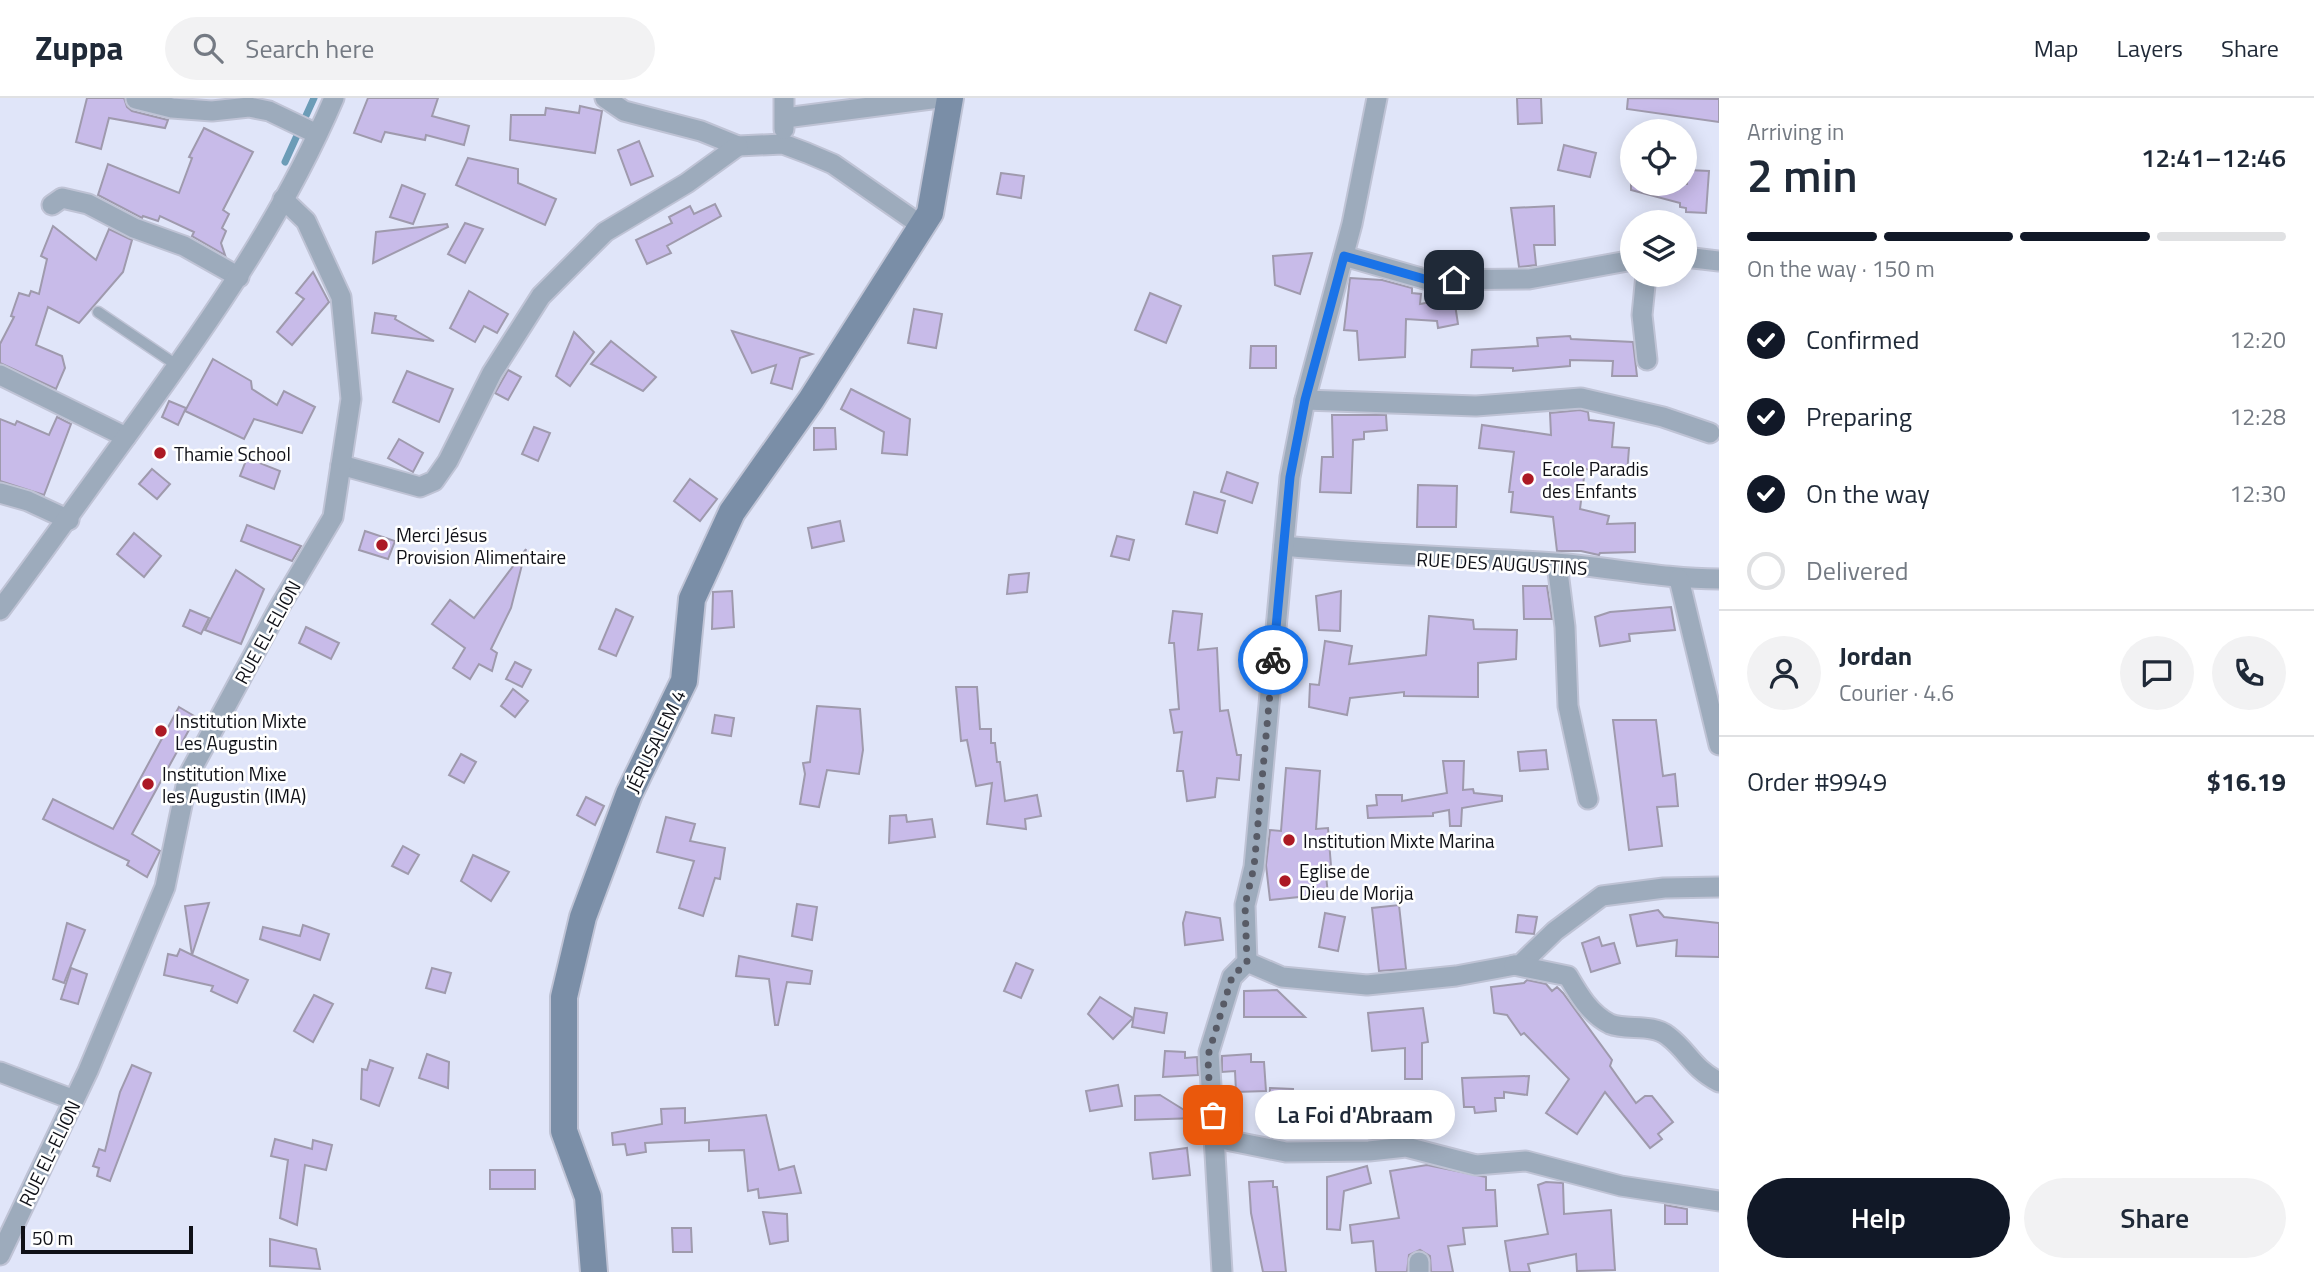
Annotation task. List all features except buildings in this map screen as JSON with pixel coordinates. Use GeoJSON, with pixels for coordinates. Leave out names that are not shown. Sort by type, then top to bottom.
{"type":"FeatureCollection","features":[{"type":"Feature","properties":{"kind":"street"},"geometry":{"type":"LineString","coordinates":[[0,610],[69,520],[239,277],[284,199],[334,98]]}},
{"type":"Feature","properties":{"kind":"street"},"geometry":{"type":"LineString","coordinates":[[605,98],[624,111],[701,131],[738,146],[783,144],[833,164],[922,226]]}},
{"type":"Feature","properties":{"kind":"street"},"geometry":{"type":"LineString","coordinates":[[783,144],[784,98]]}},
{"type":"Feature","properties":{"kind":"street"},"geometry":{"type":"LineString","coordinates":[[785,118],[939,98]]}},
{"type":"Feature","properties":{"kind":"street","name":"JÉRUSALEM 4"},"geometry":{"type":"LineString","coordinates":[[594,1272],[588,1197],[564,1130],[564,997],[583,916],[629,794],[684,681],[692,599],[732,512],[811,400],[930,214],[950,98]]}},
{"type":"Feature","properties":{"kind":"street"},"geometry":{"type":"LineString","coordinates":[[1222,1272],[1209,1052],[1232,977],[1247,962],[1245,905],[1254,867],[1290,477],[1305,400],[1344,256],[1377,98]]}},
{"type":"Feature","properties":{"kind":"street"},"geometry":{"type":"LineString","coordinates":[[136,99],[172,108],[212,111],[249,107],[269,111],[317,134]]}},
{"type":"Feature","properties":{"kind":"street"},"geometry":{"type":"LineString","coordinates":[[341,465],[420,487],[434,481],[448,460],[492,373],[541,296],[605,232],[687,183],[738,146]]}},
{"type":"Feature","properties":{"kind":"street"},"geometry":{"type":"LineString","coordinates":[[52,205],[62,198],[88,204],[134,228],[184,246],[239,277]]}},
{"type":"Feature","properties":{"kind":"street","name":"RUE EL-ELION"},"geometry":{"type":"LineString","coordinates":[[0,1255],[74,1100],[165,887],[188,776],[279,608],[333,517],[351,399],[341,297],[306,221],[284,199]]}},
{"type":"Feature","properties":{"kind":"street"},"geometry":{"type":"LineString","coordinates":[[1344,256],[1428,280],[1529,279],[1620,262]]}},
{"type":"Feature","properties":{"kind":"street"},"geometry":{"type":"LineString","coordinates":[[1697,258],[1719,261]]}},
{"type":"Feature","properties":{"kind":"street"},"geometry":{"type":"LineString","coordinates":[[1645,287],[1642,315],[1647,359]]}},
{"type":"Feature","properties":{"kind":"street"},"geometry":{"type":"LineString","coordinates":[[0,375],[126,437]]}},
{"type":"Feature","properties":{"kind":"street"},"geometry":{"type":"LineString","coordinates":[[1305,400],[1476,406],[1581,398],[1663,417],[1710,433]]}},
{"type":"Feature","properties":{"kind":"street"},"geometry":{"type":"LineString","coordinates":[[0,493],[28,501],[69,520]]}},
{"type":"Feature","properties":{"kind":"street","name":"RUE DES AUGUSTINS"},"geometry":{"type":"LineString","coordinates":[[1284,546],[1398,557],[1557,564],[1679,579],[1719,579]]}},
{"type":"Feature","properties":{"kind":"street"},"geometry":{"type":"LineString","coordinates":[[1557,564],[1565,627],[1568,706],[1588,799]]}},
{"type":"Feature","properties":{"kind":"street"},"geometry":{"type":"LineString","coordinates":[[1679,579],[1719,745]]}},
{"type":"Feature","properties":{"kind":"street"},"geometry":{"type":"LineString","coordinates":[[1247,962],[1282,977],[1367,985],[1456,976],[1521,964],[1556,932],[1602,897],[1664,888],[1719,887]]}},
{"type":"Feature","properties":{"kind":"street"},"geometry":{"type":"LineString","coordinates":[[1514,965],[1567,976],[1584,1004],[1611,1024],[1667,1034],[1700,1072],[1719,1082]]}},
{"type":"Feature","properties":{"kind":"street"},"geometry":{"type":"LineString","coordinates":[[0,1072],[74,1100]]}},
{"type":"Feature","properties":{"kind":"street"},"geometry":{"type":"LineString","coordinates":[[1216,1138],[1286,1152],[1406,1147],[1476,1165],[1526,1161],[1621,1186],[1719,1201]]}},
{"type":"Feature","properties":{"kind":"lane"},"geometry":{"type":"LineString","coordinates":[[98,312],[178,366]]}},
{"type":"Feature","properties":{"kind":"waterway"},"geometry":{"type":"LineString","coordinates":[[285,162],[314,98]]}},
{"type":"Feature","properties":{"kind":"way so far"},"geometry":{"type":"LineString","coordinates":[[1213,1115],[1208,1070],[1209,1052],[1232,977],[1247,962],[1245,905],[1254,867],[1273,660]]}},
{"type":"Feature","properties":{"kind":"place","name":"Thamie School"},"geometry":{"type":"Point","coordinates":[160,453]}},
{"type":"Feature","properties":{"kind":"place","name":"Ecole Paradis des Enfants"},"geometry":{"type":"Point","coordinates":[1528,479]}},
{"type":"Feature","properties":{"kind":"place","name":"Merci Jésus Provision Alimentaire"},"geometry":{"type":"Point","coordinates":[382,545]}},
{"type":"Feature","properties":{"kind":"place","name":"Institution Mixte Les Augustin"},"geometry":{"type":"Point","coordinates":[161,731]}},
{"type":"Feature","properties":{"kind":"place","name":"Institution Mixe les Augustin (IMA)"},"geometry":{"type":"Point","coordinates":[148,784]}},
{"type":"Feature","properties":{"kind":"place","name":"Institution Mixte Marina"},"geometry":{"type":"Point","coordinates":[1289,840]}},
{"type":"Feature","properties":{"kind":"place","name":"Eglise de Dieu de Morija"},"geometry":{"type":"Point","coordinates":[1285,881]}},
{"type":"Feature","properties":{"kind":"place","name":"La Foi d'Abraam"},"geometry":{"type":"Point","coordinates":[1213,1115]}},
{"type":"Feature","properties":{"kind":"route"},"geometry":{"type":"LineString","coordinates":[[1273,660],[1290,477],[1305,400],[1344,256],[1428,280],[1454,280]]}}]}
